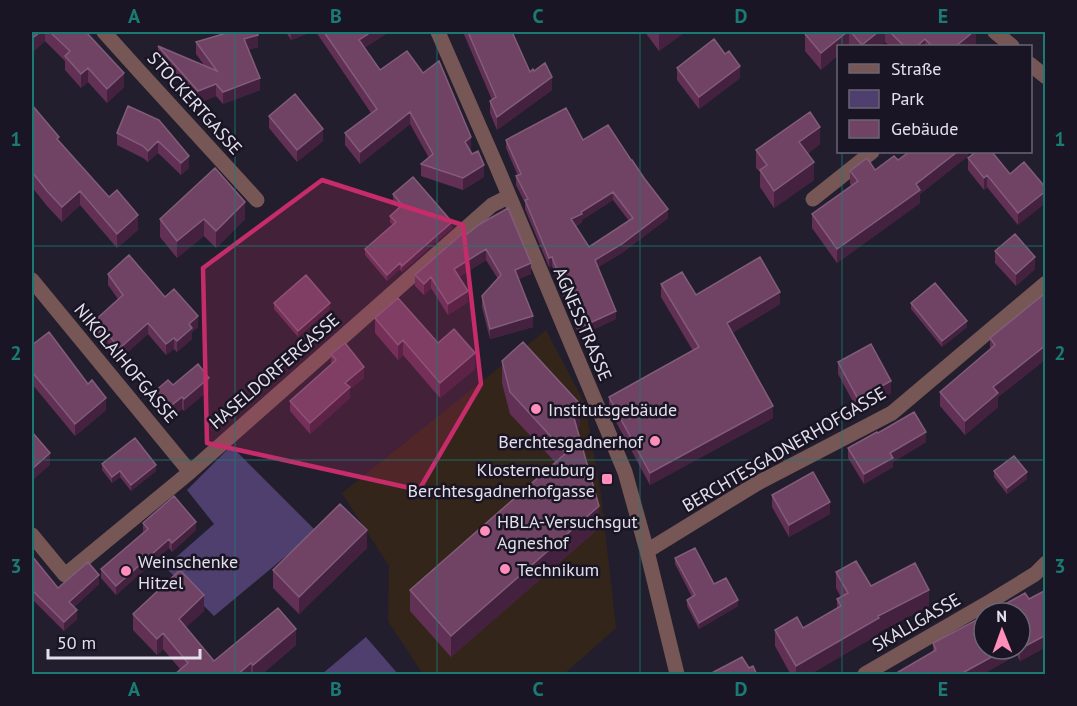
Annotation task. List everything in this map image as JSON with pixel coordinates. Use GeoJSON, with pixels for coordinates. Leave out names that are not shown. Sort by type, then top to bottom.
{"type":"FeatureCollection","features":[{"type":"Feature","properties":{"kind":"street","name":"STOCKERTGASSE"},"geometry":{"type":"LineString","coordinates":[[105,32],[257,200]]}},
{"type":"Feature","properties":{"kind":"street","name":"AGNESSTRASSE"},"geometry":{"type":"LineString","coordinates":[[438,32],[625,472],[647,551],[676,675]]}},
{"type":"Feature","properties":{"kind":"street"},"geometry":{"type":"LineString","coordinates":[[995,32],[1006,45]]}},
{"type":"Feature","properties":{"kind":"street"},"geometry":{"type":"LineString","coordinates":[[1032,66],[1046,77]]}},
{"type":"Feature","properties":{"kind":"street"},"geometry":{"type":"LineString","coordinates":[[813,199],[871,153]]}},
{"type":"Feature","properties":{"kind":"street","name":"HASELDORFERGASSE"},"geometry":{"type":"LineString","coordinates":[[32,535],[65,575],[190,472],[492,205],[508,196]]}},
{"type":"Feature","properties":{"kind":"street","name":"NIKOLAIHOFGASSE"},"geometry":{"type":"LineString","coordinates":[[32,280],[190,472]]}},
{"type":"Feature","properties":{"kind":"street","name":"BERCHTESGADNERHOFGASSE"},"geometry":{"type":"LineString","coordinates":[[647,551],[756,484],[892,413],[1046,283]]}},
{"type":"Feature","properties":{"kind":"street","name":"SKALLGASSE"},"geometry":{"type":"LineString","coordinates":[[865,675],[1035,574],[1046,563]]}},
{"type":"Feature","properties":{"kind":"highlighted area"},"geometry":{"type":"Polygon","coordinates":[[[322,180],[463,225],[481,384],[419,490],[207,443],[203,268],[322,180]]]}},
{"type":"Feature","properties":{"kind":"shaded area","name":"HBLA-Versuchsgut Agneshof"},"geometry":{"type":"Polygon","coordinates":[[[546,330],[585,404],[601,495],[616,628],[564,674],[423,674],[388,621],[389,566],[342,493],[546,330]]]}},
{"type":"Feature","properties":{"kind":"green space"},"geometry":{"type":"Polygon","coordinates":[[[231,446],[316,531],[214,616],[165,567],[214,524],[187,490],[231,446]]]}},
{"type":"Feature","properties":{"kind":"green space"},"geometry":{"type":"Polygon","coordinates":[[[366,637],[398,674],[322,674],[366,637]]]}},
{"type":"Feature","properties":{"kind":"building"},"geometry":{"type":"Polygon","coordinates":[[[50,32],[86,32],[124,73],[107,89],[88,68],[81,74],[65,56],[70,51],[50,32]]]}},
{"type":"Feature","properties":{"kind":"building"},"geometry":{"type":"Polygon","coordinates":[[[230,32],[256,32],[258,35],[244,39],[260,78],[223,92],[216,84],[198,91],[158,46],[217,71],[196,42],[230,32]]]}},
{"type":"Feature","properties":{"kind":"building"},"geometry":{"type":"Polygon","coordinates":[[[324,32],[371,32],[359,40],[380,70],[407,51],[423,73],[439,61],[471,137],[465,142],[472,154],[478,151],[484,165],[463,178],[421,164],[433,154],[410,112],[360,152],[345,133],[377,109],[324,32]]]}},
{"type":"Feature","properties":{"kind":"building"},"geometry":{"type":"Polygon","coordinates":[[[468,32],[512,32],[530,72],[545,63],[552,77],[497,117],[490,101],[496,97],[468,32]]]}},
{"type":"Feature","properties":{"kind":"building"},"geometry":{"type":"Polygon","coordinates":[[[808,32],[847,32],[821,53],[805,34],[808,32]]]}},
{"type":"Feature","properties":{"kind":"building"},"geometry":{"type":"Polygon","coordinates":[[[851,32],[878,32],[862,45],[851,32]]]}},
{"type":"Feature","properties":{"kind":"building"},"geometry":{"type":"Polygon","coordinates":[[[890,32],[973,32],[957,45],[931,45],[925,39],[918,45],[903,45],[890,32]]]}},
{"type":"Feature","properties":{"kind":"building"},"geometry":{"type":"Polygon","coordinates":[[[714,39],[725,54],[729,51],[740,66],[699,97],[677,68],[714,39]]]}},
{"type":"Feature","properties":{"kind":"building"},"geometry":{"type":"Polygon","coordinates":[[[295,94],[323,129],[297,150],[269,116],[295,94]]]}},
{"type":"Feature","properties":{"kind":"building"},"geometry":{"type":"Polygon","coordinates":[[[32,105],[59,137],[57,139],[109,197],[117,190],[138,215],[117,234],[80,191],[62,207],[32,172],[32,105]]]}},
{"type":"Feature","properties":{"kind":"building"},"geometry":{"type":"Polygon","coordinates":[[[128,106],[159,120],[189,156],[181,163],[158,141],[148,151],[143,146],[117,133],[128,106]]]}},
{"type":"Feature","properties":{"kind":"building"},"geometry":{"type":"Polygon","coordinates":[[[566,108],[583,140],[608,125],[668,209],[622,244],[595,260],[616,311],[579,328],[572,309],[574,307],[571,308],[552,257],[549,258],[525,200],[528,199],[516,176],[521,174],[506,140],[566,108]],[[613,192],[571,219],[589,247],[633,218],[613,192]]]}},
{"type":"Feature","properties":{"kind":"building"},"geometry":{"type":"Polygon","coordinates":[[[810,112],[820,127],[799,142],[814,162],[774,191],[760,170],[767,165],[756,150],[810,112]]]}},
{"type":"Feature","properties":{"kind":"building"},"geometry":{"type":"Polygon","coordinates":[[[908,153],[956,153],[916,184],[920,190],[837,249],[812,214],[858,181],[850,171],[867,158],[875,170],[894,156],[898,160],[908,153]]]}},
{"type":"Feature","properties":{"kind":"building"},"geometry":{"type":"Polygon","coordinates":[[[975,153],[993,153],[1010,174],[1024,162],[1046,188],[1046,191],[1018,213],[987,175],[984,178],[968,158],[975,153]]]}},
{"type":"Feature","properties":{"kind":"building"},"geometry":{"type":"Polygon","coordinates":[[[215,168],[245,202],[216,231],[204,219],[177,241],[160,219],[215,168]]]}},
{"type":"Feature","properties":{"kind":"building"},"geometry":{"type":"Polygon","coordinates":[[[413,177],[452,222],[402,266],[400,263],[387,275],[365,249],[396,222],[390,216],[402,205],[393,194],[413,177]]]}},
{"type":"Feature","properties":{"kind":"building"},"geometry":{"type":"Polygon","coordinates":[[[508,208],[531,263],[515,270],[533,316],[490,329],[482,296],[501,275],[486,249],[454,269],[468,291],[448,304],[431,277],[424,284],[415,275],[464,232],[467,234],[508,208]]]}},
{"type":"Feature","properties":{"kind":"building"},"geometry":{"type":"Polygon","coordinates":[[[1015,234],[1035,257],[1016,274],[995,251],[1015,234]]]}},
{"type":"Feature","properties":{"kind":"building"},"geometry":{"type":"Polygon","coordinates":[[[129,255],[165,297],[174,289],[198,316],[189,324],[192,328],[177,341],[174,338],[166,344],[148,323],[120,348],[92,323],[123,295],[108,274],[129,255]]]}},
{"type":"Feature","properties":{"kind":"building"},"geometry":{"type":"Polygon","coordinates":[[[760,257],[780,292],[727,323],[773,406],[650,473],[609,397],[699,347],[661,284],[682,272],[696,295],[760,257]]]}},
{"type":"Feature","properties":{"kind":"building"},"geometry":{"type":"Polygon","coordinates":[[[306,275],[330,303],[298,331],[274,303],[306,275]]]}},
{"type":"Feature","properties":{"kind":"building"},"geometry":{"type":"Polygon","coordinates":[[[935,283],[967,321],[942,341],[911,303],[935,283]]]}},
{"type":"Feature","properties":{"kind":"building"},"geometry":{"type":"Polygon","coordinates":[[[1044,294],[1046,296],[1046,345],[993,387],[998,393],[965,421],[940,392],[995,345],[990,338],[1044,294]]]}},
{"type":"Feature","properties":{"kind":"building"},"geometry":{"type":"Polygon","coordinates":[[[398,298],[438,343],[454,329],[475,353],[440,383],[403,340],[398,345],[375,318],[398,298]]]}},
{"type":"Feature","properties":{"kind":"building"},"geometry":{"type":"Polygon","coordinates":[[[49,332],[88,384],[92,380],[106,398],[75,424],[32,372],[32,345],[49,332]]]}},
{"type":"Feature","properties":{"kind":"building"},"geometry":{"type":"Polygon","coordinates":[[[523,342],[580,404],[572,411],[599,506],[451,636],[410,590],[566,453],[510,392],[502,361],[523,342]]]}},
{"type":"Feature","properties":{"kind":"building"},"geometry":{"type":"Polygon","coordinates":[[[345,343],[364,367],[345,383],[350,387],[310,423],[290,401],[336,360],[331,354],[345,343]]]}},
{"type":"Feature","properties":{"kind":"building"},"geometry":{"type":"Polygon","coordinates":[[[871,344],[891,381],[858,399],[838,362],[871,344]]]}},
{"type":"Feature","properties":{"kind":"building"},"geometry":{"type":"Polygon","coordinates":[[[198,364],[209,378],[184,399],[182,397],[168,408],[154,392],[168,380],[173,385],[198,364]]]}},
{"type":"Feature","properties":{"kind":"building"},"geometry":{"type":"Polygon","coordinates":[[[914,412],[926,432],[890,453],[893,458],[864,474],[848,448],[914,412]]]}},
{"type":"Feature","properties":{"kind":"building"},"geometry":{"type":"Polygon","coordinates":[[[32,432],[50,453],[32,469],[32,432]]]}},
{"type":"Feature","properties":{"kind":"building"},"geometry":{"type":"Polygon","coordinates":[[[135,438],[156,465],[131,485],[120,471],[112,477],[102,464],[135,438]]]}},
{"type":"Feature","properties":{"kind":"building"},"geometry":{"type":"Polygon","coordinates":[[[1014,456],[1027,472],[1007,488],[994,471],[1014,456]]]}},
{"type":"Feature","properties":{"kind":"building"},"geometry":{"type":"Polygon","coordinates":[[[813,472],[830,502],[789,525],[772,495],[813,472]]]}},
{"type":"Feature","properties":{"kind":"building"},"geometry":{"type":"Polygon","coordinates":[[[174,496],[196,522],[172,543],[169,539],[116,586],[101,569],[148,529],[143,523],[174,496]]]}},
{"type":"Feature","properties":{"kind":"building"},"geometry":{"type":"Polygon","coordinates":[[[340,504],[367,530],[299,597],[273,570],[340,504]]]}},
{"type":"Feature","properties":{"kind":"building"},"geometry":{"type":"Polygon","coordinates":[[[695,548],[714,584],[726,578],[738,600],[699,623],[687,600],[695,595],[675,558],[695,548]]]}},
{"type":"Feature","properties":{"kind":"building"},"geometry":{"type":"Polygon","coordinates":[[[32,556],[58,588],[88,562],[99,575],[69,602],[77,610],[64,622],[32,590],[32,556]]]}},
{"type":"Feature","properties":{"kind":"building"},"geometry":{"type":"Polygon","coordinates":[[[856,561],[871,586],[915,563],[929,590],[878,616],[879,618],[796,666],[775,630],[797,617],[803,628],[841,606],[837,599],[848,593],[836,572],[856,561]]]}},
{"type":"Feature","properties":{"kind":"building"},"geometry":{"type":"Polygon","coordinates":[[[180,570],[204,595],[179,619],[214,661],[278,608],[296,629],[253,665],[251,663],[237,675],[174,675],[188,663],[163,633],[157,639],[133,614],[180,570]]]}},
{"type":"Feature","properties":{"kind":"building"},"geometry":{"type":"Polygon","coordinates":[[[1046,590],[1046,635],[1032,643],[1032,601],[1011,601],[1025,593],[1029,599],[1046,590]]]}},
{"type":"Feature","properties":{"kind":"building"},"geometry":{"type":"Polygon","coordinates":[[[972,622],[972,661],[984,661],[959,675],[893,675],[936,650],[933,643],[972,622]]]}},
{"type":"Feature","properties":{"kind":"building"},"geometry":{"type":"Polygon","coordinates":[[[742,657],[749,668],[753,666],[757,675],[708,675],[742,657]]]}},
{"type":"Feature","properties":{"kind":"place","name":"Institutsgebäude"},"geometry":{"type":"Point","coordinates":[536,409]}},
{"type":"Feature","properties":{"kind":"place","name":"Berchtesgadnerhof"},"geometry":{"type":"Point","coordinates":[655,441]}},
{"type":"Feature","properties":{"kind":"place","name":"Klosterneuburg Berchtesgadnerhofgasse"},"geometry":{"type":"Point","coordinates":[607,479]}},
{"type":"Feature","properties":{"kind":"place","name":"HBLA-Versuchsgut Agneshof"},"geometry":{"type":"Point","coordinates":[485,531]}},
{"type":"Feature","properties":{"kind":"place","name":"Technikum"},"geometry":{"type":"Point","coordinates":[505,569]}},
{"type":"Feature","properties":{"kind":"place","name":"Weinschenke Hitzel"},"geometry":{"type":"Point","coordinates":[126,571]}}]}
